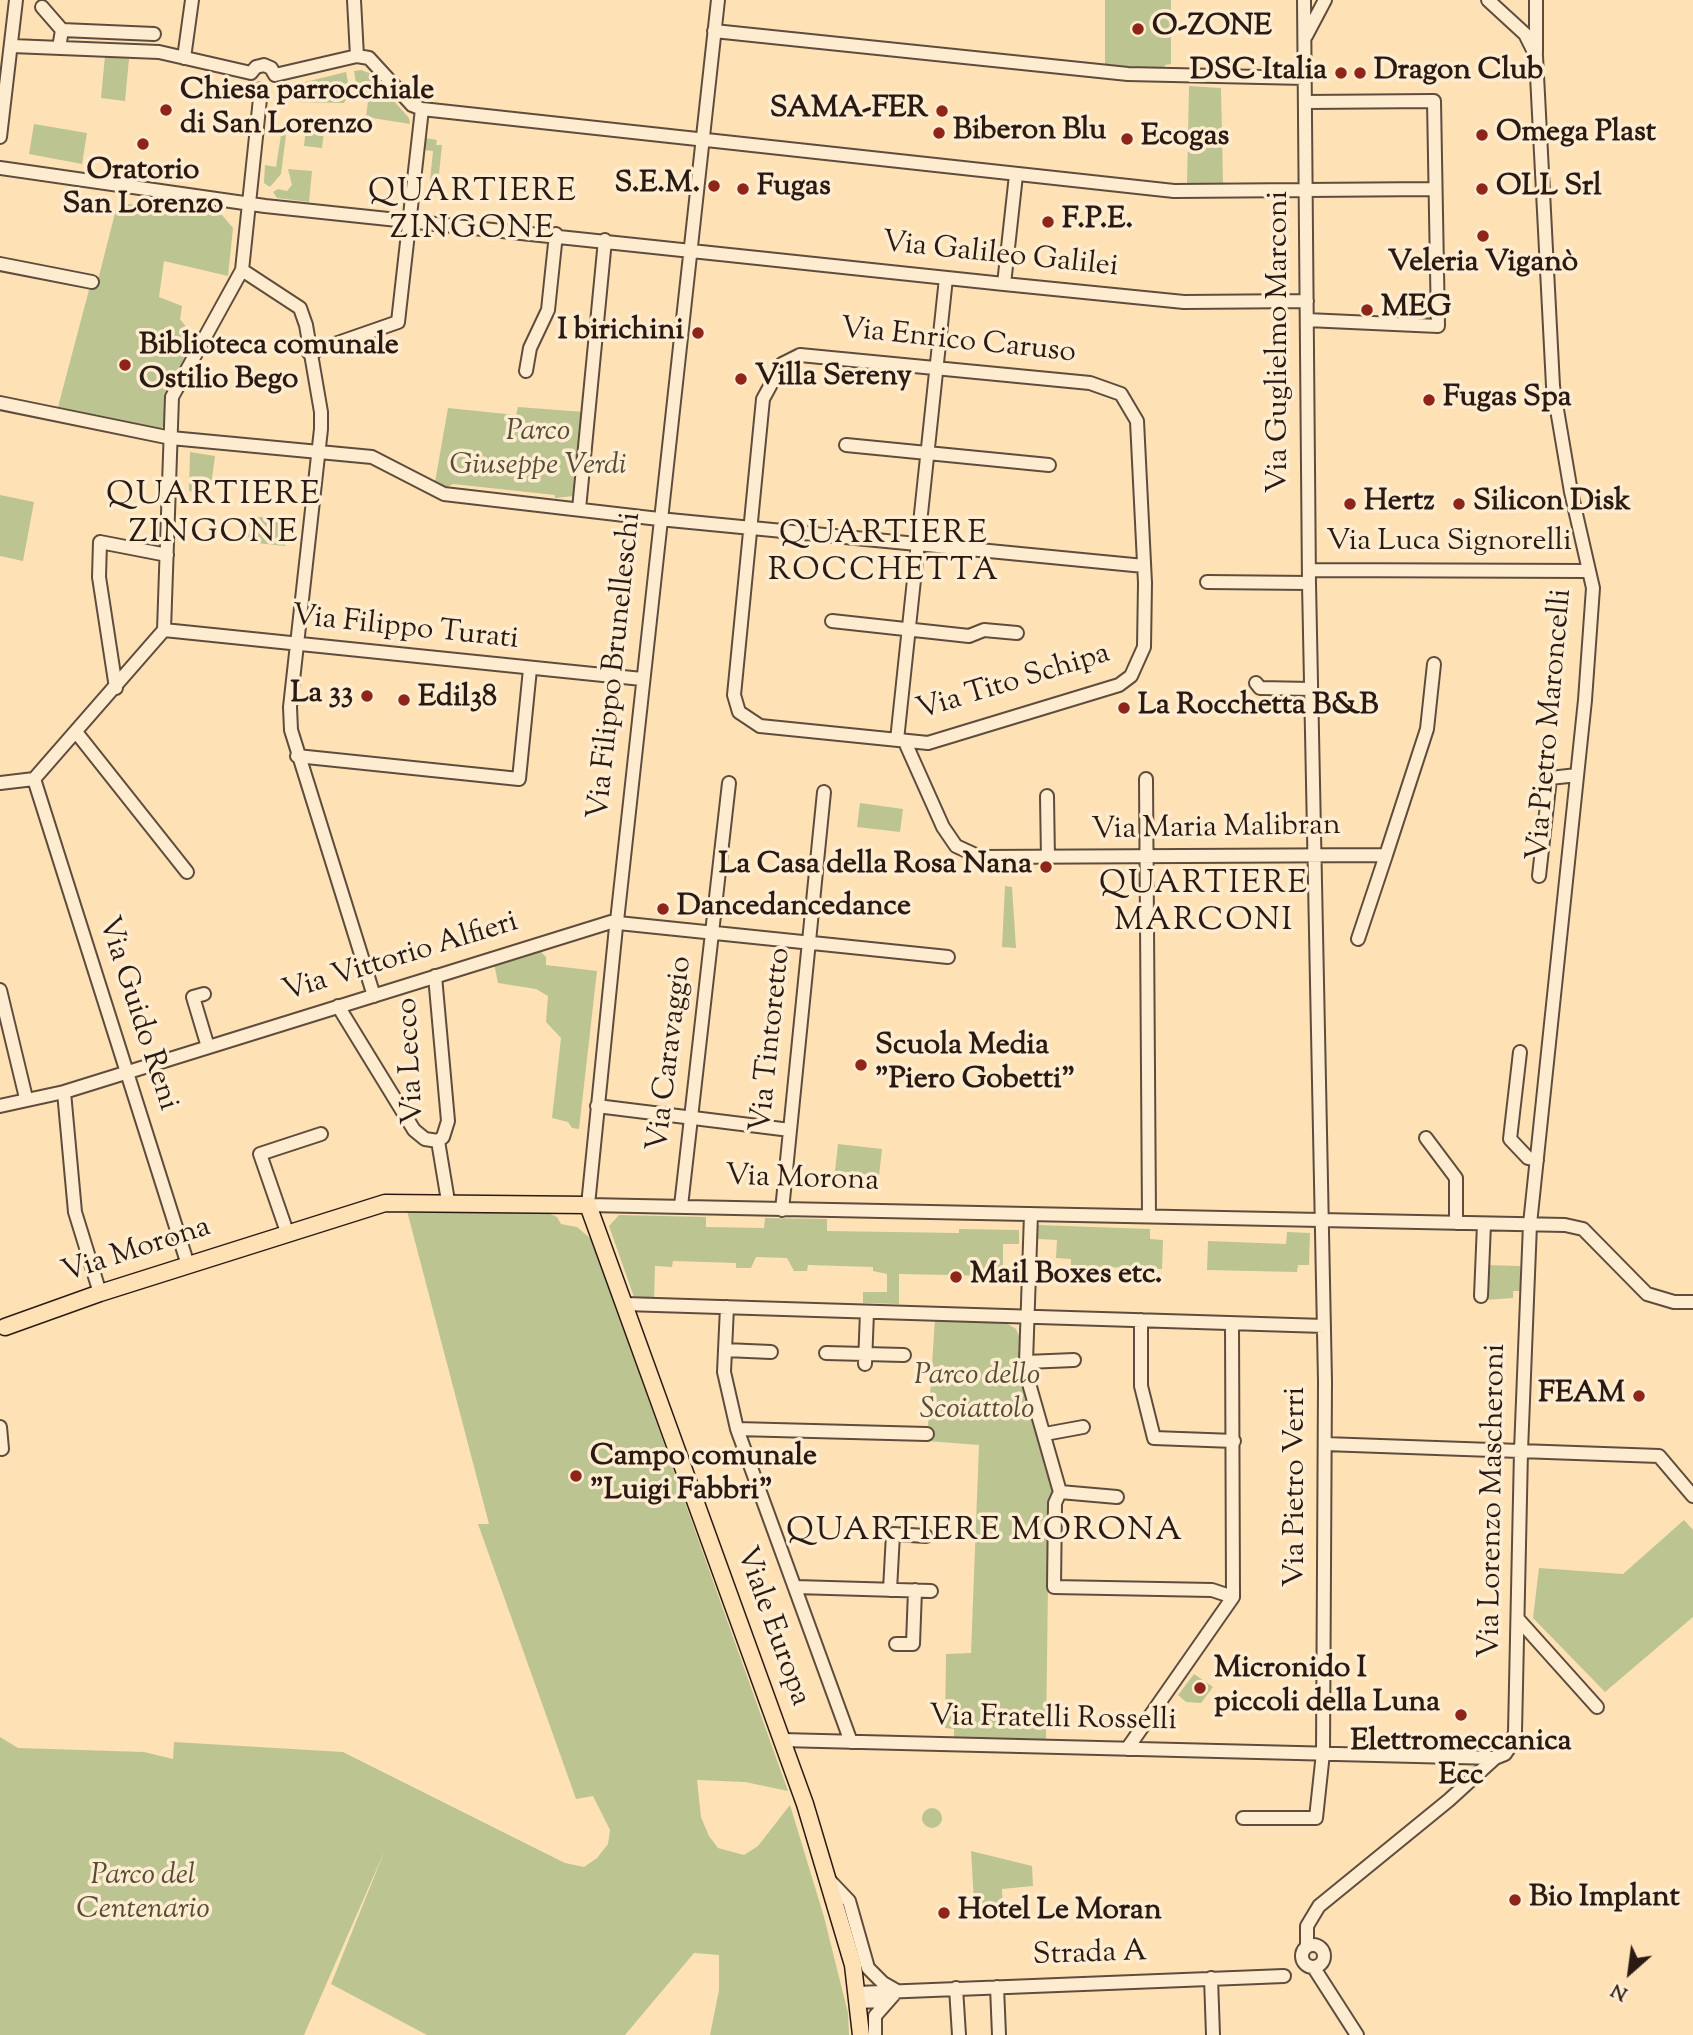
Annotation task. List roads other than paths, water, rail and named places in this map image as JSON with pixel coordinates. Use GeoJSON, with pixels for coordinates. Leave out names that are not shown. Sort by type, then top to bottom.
{"type":"FeatureCollection","features":[{"type":"Feature","properties":{"kind":"main road","name":"Via Morona"},"geometry":{"type":"LineString","coordinates":[[2,1330],[100,1293],[385,1203],[449,1201],[588,1205]]}},
{"type":"Feature","properties":{"kind":"main road","name":"Viale Europa"},"geometry":{"type":"LineString","coordinates":[[588,1205],[782,1740],[829,1880],[853,1965],[861,2035]]}},
{"type":"Feature","properties":{"kind":"street"},"geometry":{"type":"LineString","coordinates":[[0,137],[16,0]]}},
{"type":"Feature","properties":{"kind":"street"},"geometry":{"type":"LineString","coordinates":[[184,58],[192,0]]}},
{"type":"Feature","properties":{"kind":"street"},"geometry":{"type":"LineString","coordinates":[[354,0],[357,56]]}},
{"type":"Feature","properties":{"kind":"street","name":"Via Filippo Brunelleschi"},"geometry":{"type":"LineString","coordinates":[[588,1205],[636,678],[659,519],[718,0]]}},
{"type":"Feature","properties":{"kind":"street"},"geometry":{"type":"LineString","coordinates":[[1304,0],[1306,37]]}},
{"type":"Feature","properties":{"kind":"street","name":"Via Guglielmo Marconi"},"geometry":{"type":"LineString","coordinates":[[1319,1220],[1309,577],[1305,78],[1306,37],[1325,0]]}},
{"type":"Feature","properties":{"kind":"street","name":"Via Pietro Maroncelli"},"geometry":{"type":"LineString","coordinates":[[1488,0],[1524,34],[1536,57],[1553,386],[1593,588],[1577,775],[1530,1224]]}},
{"type":"Feature","properties":{"kind":"street"},"geometry":{"type":"LineString","coordinates":[[1535,0],[1536,57]]}},
{"type":"Feature","properties":{"kind":"street"},"geometry":{"type":"LineString","coordinates":[[42,7],[62,30],[154,34]]}},
{"type":"Feature","properties":{"kind":"street"},"geometry":{"type":"LineString","coordinates":[[59,48],[62,30]]}},
{"type":"Feature","properties":{"kind":"street"},"geometry":{"type":"LineString","coordinates":[[714,31],[1128,74],[1305,78]]}},
{"type":"Feature","properties":{"kind":"street"},"geometry":{"type":"LineString","coordinates":[[8,52],[59,48],[154,51],[251,73]]}},
{"type":"Feature","properties":{"kind":"street"},"geometry":{"type":"LineString","coordinates":[[275,75],[357,56],[369,58],[412,105],[422,109],[1174,191],[1435,189]]}},
{"type":"Feature","properties":{"kind":"street"},"geometry":{"type":"LineString","coordinates":[[251,73],[256,67],[264,65],[271,68],[275,75]]}},
{"type":"Feature","properties":{"kind":"street"},"geometry":{"type":"LineString","coordinates":[[251,73],[253,83],[261,89]]}},
{"type":"Feature","properties":{"kind":"street"},"geometry":{"type":"LineString","coordinates":[[261,89],[271,85],[275,75]]}},
{"type":"Feature","properties":{"kind":"street"},"geometry":{"type":"LineString","coordinates":[[0,783],[34,779],[164,630],[175,390],[242,270],[261,89]]}},
{"type":"Feature","properties":{"kind":"street"},"geometry":{"type":"LineString","coordinates":[[1306,102],[1434,101],[1438,326],[1307,320]]}},
{"type":"Feature","properties":{"kind":"street"},"geometry":{"type":"LineString","coordinates":[[309,353],[397,322],[422,109]]}},
{"type":"Feature","properties":{"kind":"street","name":"Via Galileo Galilei"},"geometry":{"type":"LineString","coordinates":[[0,168],[250,204],[556,234],[1004,284],[1184,302],[1307,301]]}},
{"type":"Feature","properties":{"kind":"street"},"geometry":{"type":"LineString","coordinates":[[1004,284],[1016,175]]}},
{"type":"Feature","properties":{"kind":"street"},"geometry":{"type":"LineString","coordinates":[[526,371],[530,348],[548,310],[556,234]]}},
{"type":"Feature","properties":{"kind":"street"},"geometry":{"type":"LineString","coordinates":[[579,509],[605,240]]}},
{"type":"Feature","properties":{"kind":"street"},"geometry":{"type":"LineString","coordinates":[[0,264],[92,282]]}},
{"type":"Feature","properties":{"kind":"street"},"geometry":{"type":"LineString","coordinates":[[242,270],[300,308],[321,412],[320,450],[290,707],[297,755],[374,996]]}},
{"type":"Feature","properties":{"kind":"street"},"geometry":{"type":"LineString","coordinates":[[901,741],[908,630],[946,278]]}},
{"type":"Feature","properties":{"kind":"street","name":"Via Enrico Caruso"},"geometry":{"type":"LineString","coordinates":[[751,527],[763,399],[782,364],[800,355],[826,355],[936,369],[1090,383],[1121,394],[1137,421],[1144,566]]}},
{"type":"Feature","properties":{"kind":"street"},"geometry":{"type":"LineString","coordinates":[[0,403],[171,438],[372,457],[444,494],[659,519],[1144,566]]}},
{"type":"Feature","properties":{"kind":"street"},"geometry":{"type":"LineString","coordinates":[[846,445],[1049,465]]}},
{"type":"Feature","properties":{"kind":"street","name":"Via Tito Schipa"},"geometry":{"type":"LineString","coordinates":[[751,527],[734,695],[739,712],[760,726],[901,741],[928,743],[1125,680],[1139,662],[1144,647],[1144,566]]}},
{"type":"Feature","properties":{"kind":"street"},"geometry":{"type":"LineString","coordinates":[[116,688],[99,577],[100,542],[167,555]]}},
{"type":"Feature","properties":{"kind":"street","name":"Via Luca Signorelli"},"geometry":{"type":"LineString","coordinates":[[1207,582],[1590,571]]}},
{"type":"Feature","properties":{"kind":"street"},"geometry":{"type":"LineString","coordinates":[[832,621],[968,636],[984,630],[1017,633]]}},
{"type":"Feature","properties":{"kind":"street","name":"Via Filippo Turati"},"geometry":{"type":"LineString","coordinates":[[164,630],[296,646],[636,678]]}},
{"type":"Feature","properties":{"kind":"street"},"geometry":{"type":"LineString","coordinates":[[1358,939],[1427,729],[1434,664]]}},
{"type":"Feature","properties":{"kind":"street"},"geometry":{"type":"LineString","coordinates":[[297,755],[519,779],[530,669]]}},
{"type":"Feature","properties":{"kind":"street"},"geometry":{"type":"LineString","coordinates":[[1256,683],[1260,688],[1311,689]]}},
{"type":"Feature","properties":{"kind":"street"},"geometry":{"type":"LineString","coordinates":[[76,732],[187,872]]}},
{"type":"Feature","properties":{"kind":"street","name":"Via Maria Malibran"},"geometry":{"type":"LineString","coordinates":[[901,741],[943,827],[956,846],[980,857],[1048,859],[1386,855]]}},
{"type":"Feature","properties":{"kind":"street"},"geometry":{"type":"LineString","coordinates":[[1539,876],[1550,778],[1577,775]]}},
{"type":"Feature","properties":{"kind":"street","name":"Via Guido Reni"},"geometry":{"type":"LineString","coordinates":[[34,779],[188,1265]]}},
{"type":"Feature","properties":{"kind":"street"},"geometry":{"type":"LineString","coordinates":[[1146,779],[1149,1216]]}},
{"type":"Feature","properties":{"kind":"street","name":"Via Caravaggio"},"geometry":{"type":"LineString","coordinates":[[681,1206],[729,783]]}},
{"type":"Feature","properties":{"kind":"street","name":"Via Tintoretto"},"geometry":{"type":"LineString","coordinates":[[782,1210],[824,793]]}},
{"type":"Feature","properties":{"kind":"street","name":"Via Maria Malibran"},"geometry":{"type":"LineString","coordinates":[[1047,796],[1048,859]]}},
{"type":"Feature","properties":{"kind":"street"},"geometry":{"type":"LineString","coordinates":[[615,923],[948,957]]}},
{"type":"Feature","properties":{"kind":"street","name":"Via Vittorio Alfieri"},"geometry":{"type":"LineString","coordinates":[[0,1105],[64,1092],[435,976],[615,923]]}},
{"type":"Feature","properties":{"kind":"street","name":"Via Lecco"},"geometry":{"type":"LineString","coordinates":[[435,976],[448,1121],[448,1128],[438,1141]]}},
{"type":"Feature","properties":{"kind":"street"},"geometry":{"type":"LineString","coordinates":[[0,990],[26,1098]]}},
{"type":"Feature","properties":{"kind":"street"},"geometry":{"type":"LineString","coordinates":[[204,994],[193,997],[208,1047]]}},
{"type":"Feature","properties":{"kind":"street"},"geometry":{"type":"LineString","coordinates":[[338,1006],[414,1130],[425,1139],[438,1141],[449,1201]]}},
{"type":"Feature","properties":{"kind":"street"},"geometry":{"type":"LineString","coordinates":[[1520,1052],[1510,1139],[1528,1158],[1537,1160]]}},
{"type":"Feature","properties":{"kind":"street"},"geometry":{"type":"LineString","coordinates":[[64,1092],[75,1212],[100,1293]]}},
{"type":"Feature","properties":{"kind":"street"},"geometry":{"type":"LineString","coordinates":[[597,1106],[790,1130]]}},
{"type":"Feature","properties":{"kind":"street"},"geometry":{"type":"LineString","coordinates":[[287,1232],[260,1154],[321,1135]]}},
{"type":"Feature","properties":{"kind":"street"},"geometry":{"type":"LineString","coordinates":[[1426,1138],[1456,1178],[1455,1223]]}},
{"type":"Feature","properties":{"kind":"street","name":"Via Morona"},"geometry":{"type":"LineString","coordinates":[[588,1205],[1530,1224],[1583,1229],[1647,1294],[1674,1302],[1693,1302]]}},
{"type":"Feature","properties":{"kind":"street"},"geometry":{"type":"LineString","coordinates":[[1031,1214],[1026,1362],[1028,1380],[1060,1492],[1055,1503],[1054,1587],[1212,1590],[1233,1597]]}},
{"type":"Feature","properties":{"kind":"street","name":"Via Pietro Verri"},"geometry":{"type":"LineString","coordinates":[[1319,1220],[1324,1326],[1325,1444],[1323,1754]]}},
{"type":"Feature","properties":{"kind":"street"},"geometry":{"type":"LineString","coordinates":[[1481,1296],[1484,1224]]}},
{"type":"Feature","properties":{"kind":"street","name":"Via Lorenzo Mascheroni"},"geometry":{"type":"LineString","coordinates":[[1357,2035],[1314,1968],[1303,1960],[1302,1952],[1307,1947],[1307,1926],[1320,1906],[1449,1800],[1489,1758],[1509,1750],[1515,1732],[1521,1451],[1530,1224]]}},
{"type":"Feature","properties":{"kind":"street"},"geometry":{"type":"LineString","coordinates":[[625,1304],[1324,1326]]}},
{"type":"Feature","properties":{"kind":"street"},"geometry":{"type":"LineString","coordinates":[[727,1307],[724,1371],[737,1429],[851,1742]]}},
{"type":"Feature","properties":{"kind":"street"},"geometry":{"type":"LineString","coordinates":[[865,1359],[867,1312]]}},
{"type":"Feature","properties":{"kind":"street"},"geometry":{"type":"LineString","coordinates":[[1140,1321],[1141,1385],[1154,1437],[1234,1441]]}},
{"type":"Feature","properties":{"kind":"street"},"geometry":{"type":"LineString","coordinates":[[1126,1749],[1233,1597],[1232,1324]]}},
{"type":"Feature","properties":{"kind":"street"},"geometry":{"type":"LineString","coordinates":[[725,1350],[771,1352]]}},
{"type":"Feature","properties":{"kind":"street"},"geometry":{"type":"LineString","coordinates":[[826,1353],[865,1359],[904,1355]]}},
{"type":"Feature","properties":{"kind":"street"},"geometry":{"type":"LineString","coordinates":[[1026,1362],[1074,1360]]}},
{"type":"Feature","properties":{"kind":"street"},"geometry":{"type":"LineString","coordinates":[[0,1427],[2,1449]]}},
{"type":"Feature","properties":{"kind":"street"},"geometry":{"type":"LineString","coordinates":[[1045,1434],[1083,1427]]}},
{"type":"Feature","properties":{"kind":"street"},"geometry":{"type":"LineString","coordinates":[[737,1429],[926,1434]]}},
{"type":"Feature","properties":{"kind":"street"},"geometry":{"type":"LineString","coordinates":[[1325,1444],[1659,1456],[1693,1496]]}},
{"type":"Feature","properties":{"kind":"street"},"geometry":{"type":"LineString","coordinates":[[1060,1492],[1117,1497]]}},
{"type":"Feature","properties":{"kind":"street"},"geometry":{"type":"LineString","coordinates":[[890,1590],[893,1534],[926,1536]]}},
{"type":"Feature","properties":{"kind":"street"},"geometry":{"type":"LineString","coordinates":[[796,1587],[931,1591]]}},
{"type":"Feature","properties":{"kind":"street"},"geometry":{"type":"LineString","coordinates":[[896,1644],[914,1644],[915,1590]]}},
{"type":"Feature","properties":{"kind":"street"},"geometry":{"type":"LineString","coordinates":[[1518,1619],[1597,1707]]}},
{"type":"Feature","properties":{"kind":"street","name":"Via Fratelli Rosselli"},"geometry":{"type":"LineString","coordinates":[[782,1740],[1489,1758]]}},
{"type":"Feature","properties":{"kind":"street"},"geometry":{"type":"LineString","coordinates":[[1243,1818],[1316,1818],[1323,1754]]}},
{"type":"Feature","properties":{"kind":"street"},"geometry":{"type":"LineString","coordinates":[[829,1880],[849,1901],[869,1968],[883,1983],[897,1991],[875,2015],[875,2035]]}},
{"type":"Feature","properties":{"kind":"street","name":"Strada A"},"geometry":{"type":"LineString","coordinates":[[858,1997],[897,1991],[956,1988],[1284,1976]]}},
{"type":"Feature","properties":{"kind":"street"},"geometry":{"type":"LineString","coordinates":[[1211,1978],[1213,2035]]}},
{"type":"Feature","properties":{"kind":"street"},"geometry":{"type":"LineString","coordinates":[[997,1987],[999,2035]]}},
{"type":"Feature","properties":{"kind":"street"},"geometry":{"type":"LineString","coordinates":[[956,1988],[959,2035]]}},
{"type":"Feature","properties":{"kind":"place","name":"O-ZONE"},"geometry":{"type":"Point","coordinates":[1138,29]}},
{"type":"Feature","properties":{"kind":"place","name":"DSC Italia"},"geometry":{"type":"Point","coordinates":[1341,73]}},
{"type":"Feature","properties":{"kind":"place","name":"Dragon Club"},"geometry":{"type":"Point","coordinates":[1360,73]}},
{"type":"Feature","properties":{"kind":"place","name":"Chiesa parrocchiale di San Lorenzo"},"geometry":{"type":"Point","coordinates":[166,110]}},
{"type":"Feature","properties":{"kind":"place","name":"SAMA-FER"},"geometry":{"type":"Point","coordinates":[942,111]}},
{"type":"Feature","properties":{"kind":"place","name":"Biberon Blu"},"geometry":{"type":"Point","coordinates":[939,133]}},
{"type":"Feature","properties":{"kind":"place","name":"Omega Plast"},"geometry":{"type":"Point","coordinates":[1482,135]}},
{"type":"Feature","properties":{"kind":"place","name":"Ecogas"},"geometry":{"type":"Point","coordinates":[1127,139]}},
{"type":"Feature","properties":{"kind":"place","name":"Oratorio San Lorenzo"},"geometry":{"type":"Point","coordinates":[143,144]}},
{"type":"Feature","properties":{"kind":"place","name":"S.E.M."},"geometry":{"type":"Point","coordinates":[714,186]}},
{"type":"Feature","properties":{"kind":"place","name":"Fugas"},"geometry":{"type":"Point","coordinates":[743,189]}},
{"type":"Feature","properties":{"kind":"place","name":"OLL Srl"},"geometry":{"type":"Point","coordinates":[1482,189]}},
{"type":"Feature","properties":{"kind":"place","name":"F.P.E."},"geometry":{"type":"Point","coordinates":[1048,222]}},
{"type":"Feature","properties":{"kind":"place","name":"Veleria Viganò"},"geometry":{"type":"Point","coordinates":[1483,236]}},
{"type":"Feature","properties":{"kind":"place","name":"MEG"},"geometry":{"type":"Point","coordinates":[1367,310]}},
{"type":"Feature","properties":{"kind":"place","name":"I birichini"},"geometry":{"type":"Point","coordinates":[698,333]}},
{"type":"Feature","properties":{"kind":"place","name":"Biblioteca comunale Ostilio Bego"},"geometry":{"type":"Point","coordinates":[125,365]}},
{"type":"Feature","properties":{"kind":"place","name":"Villa Sereny"},"geometry":{"type":"Point","coordinates":[741,379]}},
{"type":"Feature","properties":{"kind":"place","name":"Fugas Spa"},"geometry":{"type":"Point","coordinates":[1429,400]}},
{"type":"Feature","properties":{"kind":"place","name":"Hertz"},"geometry":{"type":"Point","coordinates":[1350,504]}},
{"type":"Feature","properties":{"kind":"place","name":"Silicon Disk"},"geometry":{"type":"Point","coordinates":[1459,504]}},
{"type":"Feature","properties":{"kind":"place","name":"La 33"},"geometry":{"type":"Point","coordinates":[367,696]}},
{"type":"Feature","properties":{"kind":"place","name":"Edil38"},"geometry":{"type":"Point","coordinates":[404,700]}},
{"type":"Feature","properties":{"kind":"place","name":"La Rocchetta B&B"},"geometry":{"type":"Point","coordinates":[1124,708]}},
{"type":"Feature","properties":{"kind":"place","name":"La Casa della Rosa Nana"},"geometry":{"type":"Point","coordinates":[1046,867]}},
{"type":"Feature","properties":{"kind":"place","name":"Dancedancedance"},"geometry":{"type":"Point","coordinates":[663,909]}},
{"type":"Feature","properties":{"kind":"place","name":"Scuola Media \"Piero Gobetti\""},"geometry":{"type":"Point","coordinates":[861,1065]}},
{"type":"Feature","properties":{"kind":"place","name":"Mail Boxes etc."},"geometry":{"type":"Point","coordinates":[956,1277]}},
{"type":"Feature","properties":{"kind":"place","name":"FEAM"},"geometry":{"type":"Point","coordinates":[1639,1396]}},
{"type":"Feature","properties":{"kind":"place","name":"Campo comunale \"Luigi Fabbri\""},"geometry":{"type":"Point","coordinates":[576,1476]}},
{"type":"Feature","properties":{"kind":"place","name":"Micronido I piccoli della Luna"},"geometry":{"type":"Point","coordinates":[1200,1688]}},
{"type":"Feature","properties":{"kind":"place","name":"Elettromeccanica Ecc"},"geometry":{"type":"Point","coordinates":[1461,1715]}},
{"type":"Feature","properties":{"kind":"place","name":"Bio Implant"},"geometry":{"type":"Point","coordinates":[1515,1900]}},
{"type":"Feature","properties":{"kind":"place","name":"Hotel Le Moran"},"geometry":{"type":"Point","coordinates":[944,1913]}},
{"type":"Feature","properties":{"kind":"district","name":"QUARTIERE ZINGONE"},"geometry":{"type":"Point","coordinates":[473,214]}},
{"type":"Feature","properties":{"kind":"district","name":"QUARTIERE ZINGONE"},"geometry":{"type":"Point","coordinates":[214,516]}},
{"type":"Feature","properties":{"kind":"district","name":"QUARTIERE ROCCHETTA"},"geometry":{"type":"Point","coordinates":[884,556]}},
{"type":"Feature","properties":{"kind":"district","name":"QUARTIERE MARCONI"},"geometry":{"type":"Point","coordinates":[1204,906]}},
{"type":"Feature","properties":{"kind":"district","name":"QUARTIERE MORONA"},"geometry":{"type":"Point","coordinates":[985,1533]}},
{"type":"Feature","properties":{"kind":"park label","name":"Parco Giuseppe Verdi"},"geometry":{"type":"Point","coordinates":[538,451]}},
{"type":"Feature","properties":{"kind":"park label","name":"Parco dello Scoiattolo"},"geometry":{"type":"Point","coordinates":[977,1395]}},
{"type":"Feature","properties":{"kind":"park label","name":"Parco del Centenario"},"geometry":{"type":"Point","coordinates":[143,1895]}}]}
